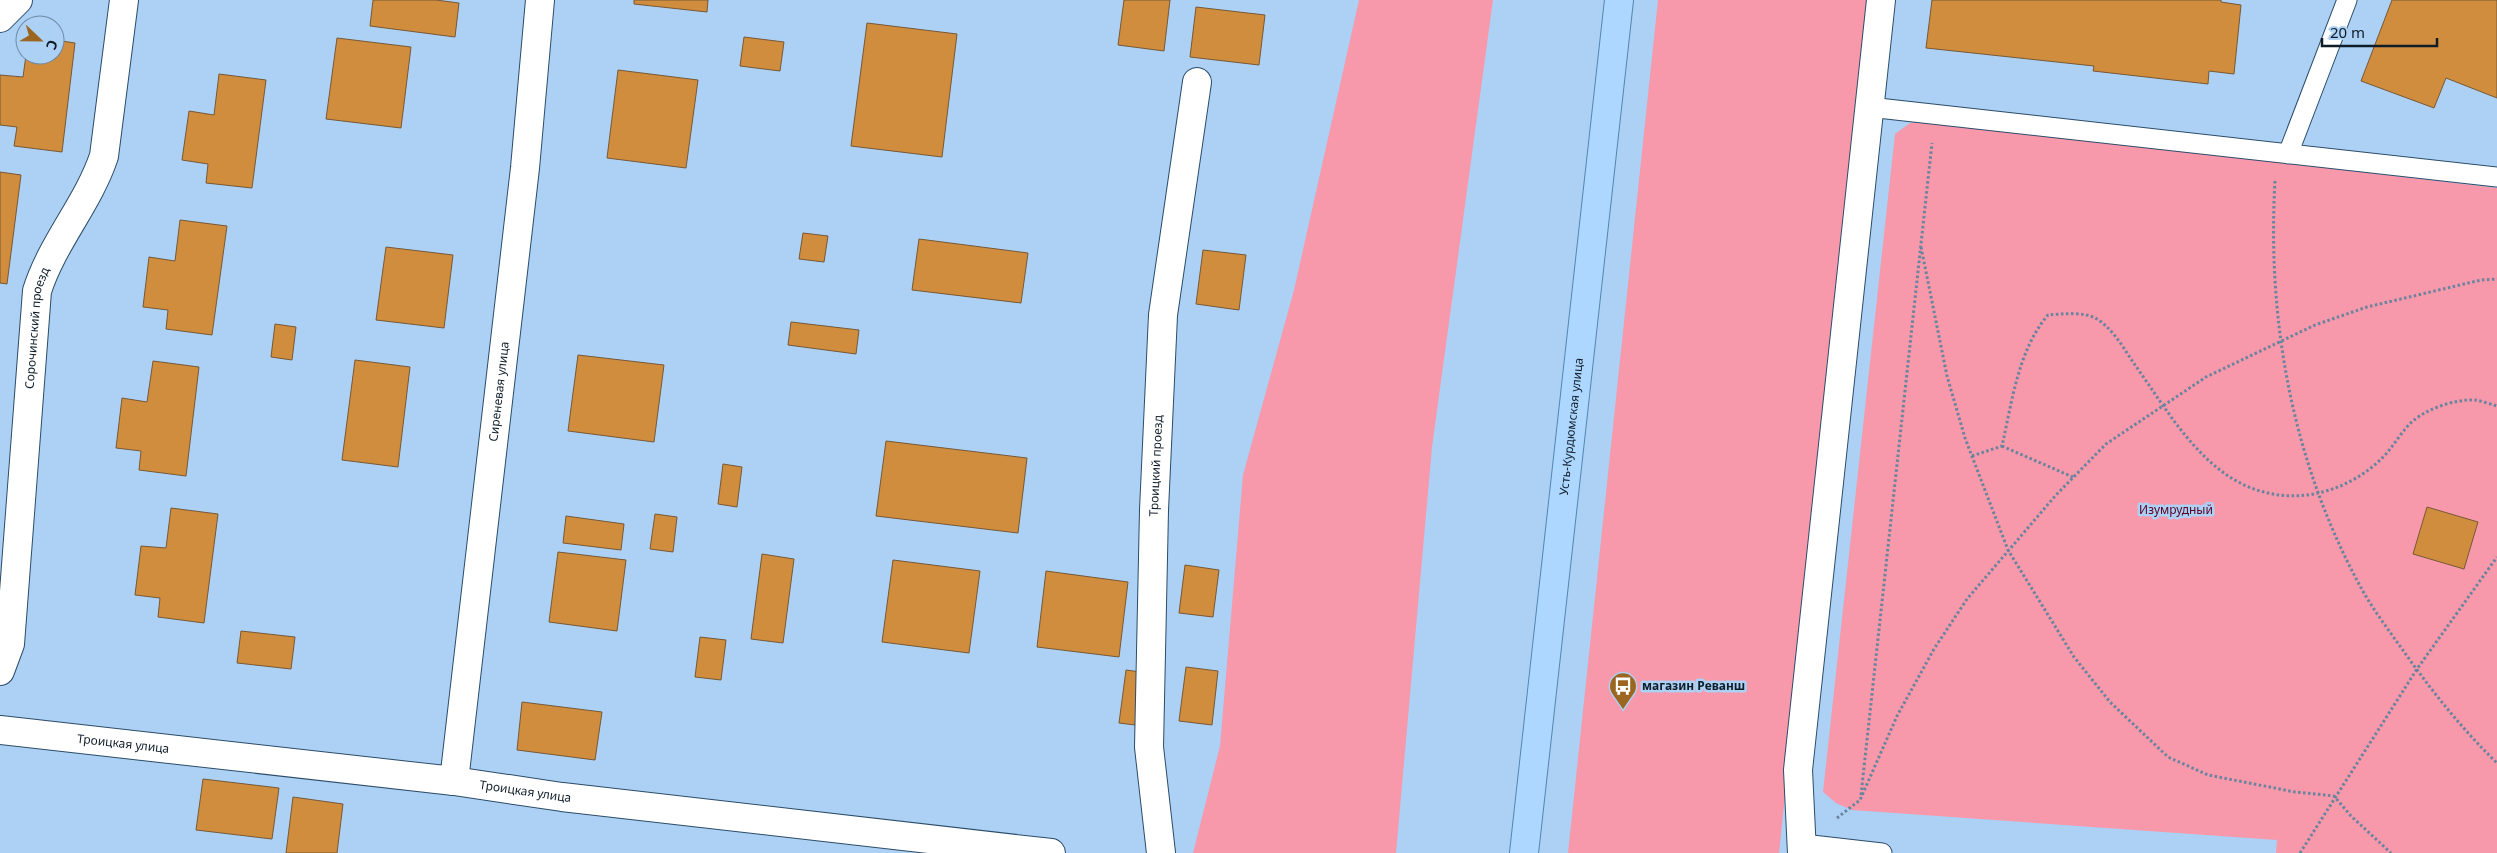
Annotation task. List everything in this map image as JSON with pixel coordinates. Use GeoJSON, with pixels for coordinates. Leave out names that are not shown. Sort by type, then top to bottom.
{"type":"FeatureCollection","features":[{"type":"Feature","properties":{"kind":"main road","name":"Усть-Курдюмская улица"},"geometry":{"type":"LineString","coordinates":[[1524,853],[1619,0]]}},
{"type":"Feature","properties":{"kind":"street"},"geometry":{"type":"LineString","coordinates":[[0,18],[18,0]]}},
{"type":"Feature","properties":{"kind":"street","name":"Сорочинский проезд"},"geometry":{"type":"LineString","coordinates":[[0,671],[10,644],[37,292],[43,271],[98,173],[104,156],[124,0]]}},
{"type":"Feature","properties":{"kind":"street","name":"Сиреневая улица"},"geometry":{"type":"LineString","coordinates":[[454,781],[525,168],[540,0]]}},
{"type":"Feature","properties":{"kind":"street"},"geometry":{"type":"LineString","coordinates":[[1803,849],[1798,770],[1881,0]]}},
{"type":"Feature","properties":{"kind":"street","name":"Троицкий проезд"},"geometry":{"type":"LineString","coordinates":[[1161,853],[1149,747],[1154,510],[1162,324],[1197,82]]}},
{"type":"Feature","properties":{"kind":"street","name":"Троицкая улица"},"geometry":{"type":"LineString","coordinates":[[0,730],[454,781],[562,798],[1051,853]]}},
{"type":"Feature","properties":{"kind":"lane"},"geometry":{"type":"LineString","coordinates":[[2283,153],[2347,0]]}},
{"type":"Feature","properties":{"kind":"lane"},"geometry":{"type":"LineString","coordinates":[[1869,107],[2497,177]]}},
{"type":"Feature","properties":{"kind":"lane"},"geometry":{"type":"LineString","coordinates":[[1803,849],[1882,853]]}},
{"type":"Feature","properties":{"kind":"path"},"geometry":{"type":"LineString","coordinates":[[1860,800],[1935,115]]}},
{"type":"Feature","properties":{"kind":"path"},"geometry":{"type":"LineString","coordinates":[[2283,153],[2272,222],[2279,341],[2298,435],[2330,522],[2359,584],[2445,708],[2497,763]]}},
{"type":"Feature","properties":{"kind":"path"},"geometry":{"type":"LineString","coordinates":[[1921,246],[1948,376],[1972,456],[2008,550],[2074,658],[2110,702],[2168,757],[2208,775],[2295,792],[2334,796],[2351,816],[2390,853]]}},
{"type":"Feature","properties":{"kind":"path"},"geometry":{"type":"LineString","coordinates":[[1803,849],[1860,800],[1897,716],[1934,649],[1967,599],[2073,477],[2106,444],[2206,377],[2315,325],[2368,307],[2481,280],[2497,279]]}},
{"type":"Feature","properties":{"kind":"path"},"geometry":{"type":"LineString","coordinates":[[2002,446],[2023,359],[2035,330],[2048,315],[2071,314],[2095,318],[2114,334],[2164,405],[2203,455],[2220,472],[2241,485],[2277,495],[2319,494],[2365,475],[2385,455],[2414,420],[2437,408],[2455,402],[2475,400],[2497,406]]}},
{"type":"Feature","properties":{"kind":"path"},"geometry":{"type":"LineString","coordinates":[[1972,456],[2002,446],[2073,477]]}},
{"type":"Feature","properties":{"kind":"path"},"geometry":{"type":"LineString","coordinates":[[2301,853],[2334,796],[2417,670],[2497,557]]}},
{"type":"Feature","properties":{"kind":"green space"},"geometry":{"type":"Polygon","coordinates":[[[1359,0],[1493,0],[1432,447],[1396,853],[1193,853],[1220,746],[1243,475],[1294,290],[1359,0]]]}},
{"type":"Feature","properties":{"kind":"green space"},"geometry":{"type":"Polygon","coordinates":[[[1658,0],[1868,0],[1779,853],[1568,853],[1658,0]]]}},
{"type":"Feature","properties":{"kind":"green space","name":"Изумрудный"},"geometry":{"type":"Polygon","coordinates":[[[1927,121],[2497,188],[2497,853],[2276,853],[2277,840],[1852,810],[1836,803],[1823,792],[1895,134],[1910,123],[1927,121]]]}},
{"type":"Feature","properties":{"kind":"building"},"geometry":{"type":"Polygon","coordinates":[[[373,0],[436,0],[459,3],[455,37],[370,26],[373,0]]]}},
{"type":"Feature","properties":{"kind":"building"},"geometry":{"type":"Polygon","coordinates":[[[634,0],[708,0],[707,12],[634,4],[634,0]]]}},
{"type":"Feature","properties":{"kind":"building"},"geometry":{"type":"Polygon","coordinates":[[[1124,0],[1170,0],[1164,51],[1118,45],[1124,0]]]}},
{"type":"Feature","properties":{"kind":"building"},"geometry":{"type":"Polygon","coordinates":[[[1932,0],[2221,0],[2221,2],[2241,5],[2234,74],[2209,71],[2208,84],[2093,71],[2094,66],[1926,48],[1932,0]]]}},
{"type":"Feature","properties":{"kind":"building"},"geometry":{"type":"Polygon","coordinates":[[[2392,0],[2497,0],[2497,98],[2446,78],[2434,108],[2361,81],[2392,0]]]}},
{"type":"Feature","properties":{"kind":"building"},"geometry":{"type":"Polygon","coordinates":[[[1196,7],[1265,15],[1259,65],[1190,57],[1196,7]]]}},
{"type":"Feature","properties":{"kind":"building"},"geometry":{"type":"Polygon","coordinates":[[[867,23],[957,34],[942,157],[851,146],[867,23]]]}},
{"type":"Feature","properties":{"kind":"building"},"geometry":{"type":"Polygon","coordinates":[[[744,37],[784,42],[780,71],[740,66],[744,37]]]}},
{"type":"Feature","properties":{"kind":"building"},"geometry":{"type":"Polygon","coordinates":[[[337,38],[411,47],[401,128],[326,119],[337,38]]]}},
{"type":"Feature","properties":{"kind":"building"},"geometry":{"type":"Polygon","coordinates":[[[65,42],[75,43],[62,152],[14,146],[17,127],[0,125],[0,75],[23,77],[25,65],[65,65],[65,42]]]}},
{"type":"Feature","properties":{"kind":"building"},"geometry":{"type":"Polygon","coordinates":[[[618,70],[698,80],[686,168],[607,158],[618,70]]]}},
{"type":"Feature","properties":{"kind":"building"},"geometry":{"type":"Polygon","coordinates":[[[219,74],[266,80],[252,188],[206,183],[208,164],[182,160],[189,111],[214,115],[219,74]]]}},
{"type":"Feature","properties":{"kind":"building"},"geometry":{"type":"Polygon","coordinates":[[[0,172],[21,175],[7,284],[0,283],[0,172]]]}},
{"type":"Feature","properties":{"kind":"building"},"geometry":{"type":"Polygon","coordinates":[[[180,220],[227,226],[212,335],[166,329],[168,310],[143,307],[149,257],[175,261],[180,220]]]}},
{"type":"Feature","properties":{"kind":"building"},"geometry":{"type":"Polygon","coordinates":[[[803,233],[828,236],[824,262],[799,259],[803,233]]]}},
{"type":"Feature","properties":{"kind":"building"},"geometry":{"type":"Polygon","coordinates":[[[919,239],[1028,253],[1021,303],[912,290],[919,239]]]}},
{"type":"Feature","properties":{"kind":"building"},"geometry":{"type":"Polygon","coordinates":[[[386,247],[453,255],[444,328],[376,320],[386,247]]]}},
{"type":"Feature","properties":{"kind":"building"},"geometry":{"type":"Polygon","coordinates":[[[1203,250],[1246,255],[1239,310],[1196,304],[1203,250]]]}},
{"type":"Feature","properties":{"kind":"building"},"geometry":{"type":"Polygon","coordinates":[[[791,322],[859,330],[856,354],[788,345],[791,322]]]}},
{"type":"Feature","properties":{"kind":"building"},"geometry":{"type":"Polygon","coordinates":[[[275,324],[296,327],[292,360],[271,357],[275,324]]]}},
{"type":"Feature","properties":{"kind":"building"},"geometry":{"type":"Polygon","coordinates":[[[578,355],[664,365],[654,442],[568,431],[578,355]]]}},
{"type":"Feature","properties":{"kind":"building"},"geometry":{"type":"Polygon","coordinates":[[[355,360],[410,367],[398,467],[342,460],[355,360]]]}},
{"type":"Feature","properties":{"kind":"building"},"geometry":{"type":"Polygon","coordinates":[[[153,361],[199,367],[186,476],[139,470],[141,451],[116,448],[122,398],[147,402],[153,361]]]}},
{"type":"Feature","properties":{"kind":"building"},"geometry":{"type":"Polygon","coordinates":[[[886,441],[1027,458],[1018,533],[876,516],[886,441]]]}},
{"type":"Feature","properties":{"kind":"building"},"geometry":{"type":"Polygon","coordinates":[[[723,464],[742,467],[737,507],[718,504],[723,464]]]}},
{"type":"Feature","properties":{"kind":"building"},"geometry":{"type":"Polygon","coordinates":[[[2427,507],[2478,522],[2464,569],[2413,554],[2427,507]]]}},
{"type":"Feature","properties":{"kind":"building"},"geometry":{"type":"Polygon","coordinates":[[[171,508],[218,514],[204,623],[158,617],[160,598],[135,595],[141,546],[166,548],[171,508]]]}},
{"type":"Feature","properties":{"kind":"building"},"geometry":{"type":"Polygon","coordinates":[[[655,514],[677,517],[673,552],[650,549],[655,514]]]}},
{"type":"Feature","properties":{"kind":"building"},"geometry":{"type":"Polygon","coordinates":[[[566,516],[624,524],[621,550],[563,543],[566,516]]]}},
{"type":"Feature","properties":{"kind":"building"},"geometry":{"type":"Polygon","coordinates":[[[558,552],[626,560],[617,631],[549,622],[558,552]]]}},
{"type":"Feature","properties":{"kind":"building"},"geometry":{"type":"Polygon","coordinates":[[[762,554],[794,559],[783,643],[751,639],[762,554]]]}},
{"type":"Feature","properties":{"kind":"building"},"geometry":{"type":"Polygon","coordinates":[[[893,560],[980,571],[969,653],[882,642],[893,560]]]}},
{"type":"Feature","properties":{"kind":"building"},"geometry":{"type":"Polygon","coordinates":[[[1185,565],[1219,570],[1213,617],[1179,613],[1185,565]]]}},
{"type":"Feature","properties":{"kind":"building"},"geometry":{"type":"Polygon","coordinates":[[[1046,571],[1128,582],[1119,657],[1037,647],[1046,571]]]}},
{"type":"Feature","properties":{"kind":"building"},"geometry":{"type":"Polygon","coordinates":[[[241,631],[295,637],[291,669],[237,663],[241,631]]]}},
{"type":"Feature","properties":{"kind":"building"},"geometry":{"type":"Polygon","coordinates":[[[700,637],[726,640],[721,680],[695,677],[700,637]]]}},
{"type":"Feature","properties":{"kind":"building"},"geometry":{"type":"Polygon","coordinates":[[[1186,667],[1218,671],[1212,725],[1179,721],[1186,667]]]}},
{"type":"Feature","properties":{"kind":"building"},"geometry":{"type":"Polygon","coordinates":[[[1126,670],[1141,672],[1135,725],[1119,723],[1126,670]]]}},
{"type":"Feature","properties":{"kind":"building"},"geometry":{"type":"Polygon","coordinates":[[[522,702],[602,712],[595,760],[517,750],[522,702]]]}},
{"type":"Feature","properties":{"kind":"building"},"geometry":{"type":"Polygon","coordinates":[[[203,779],[279,788],[272,839],[196,830],[203,779]]]}},
{"type":"Feature","properties":{"kind":"building"},"geometry":{"type":"Polygon","coordinates":[[[293,797],[343,804],[337,853],[286,853],[293,797]]]}},
{"type":"Feature","properties":{"kind":"place","name":"магазин Реванш"},"geometry":{"type":"Point","coordinates":[1623,710]}}]}
